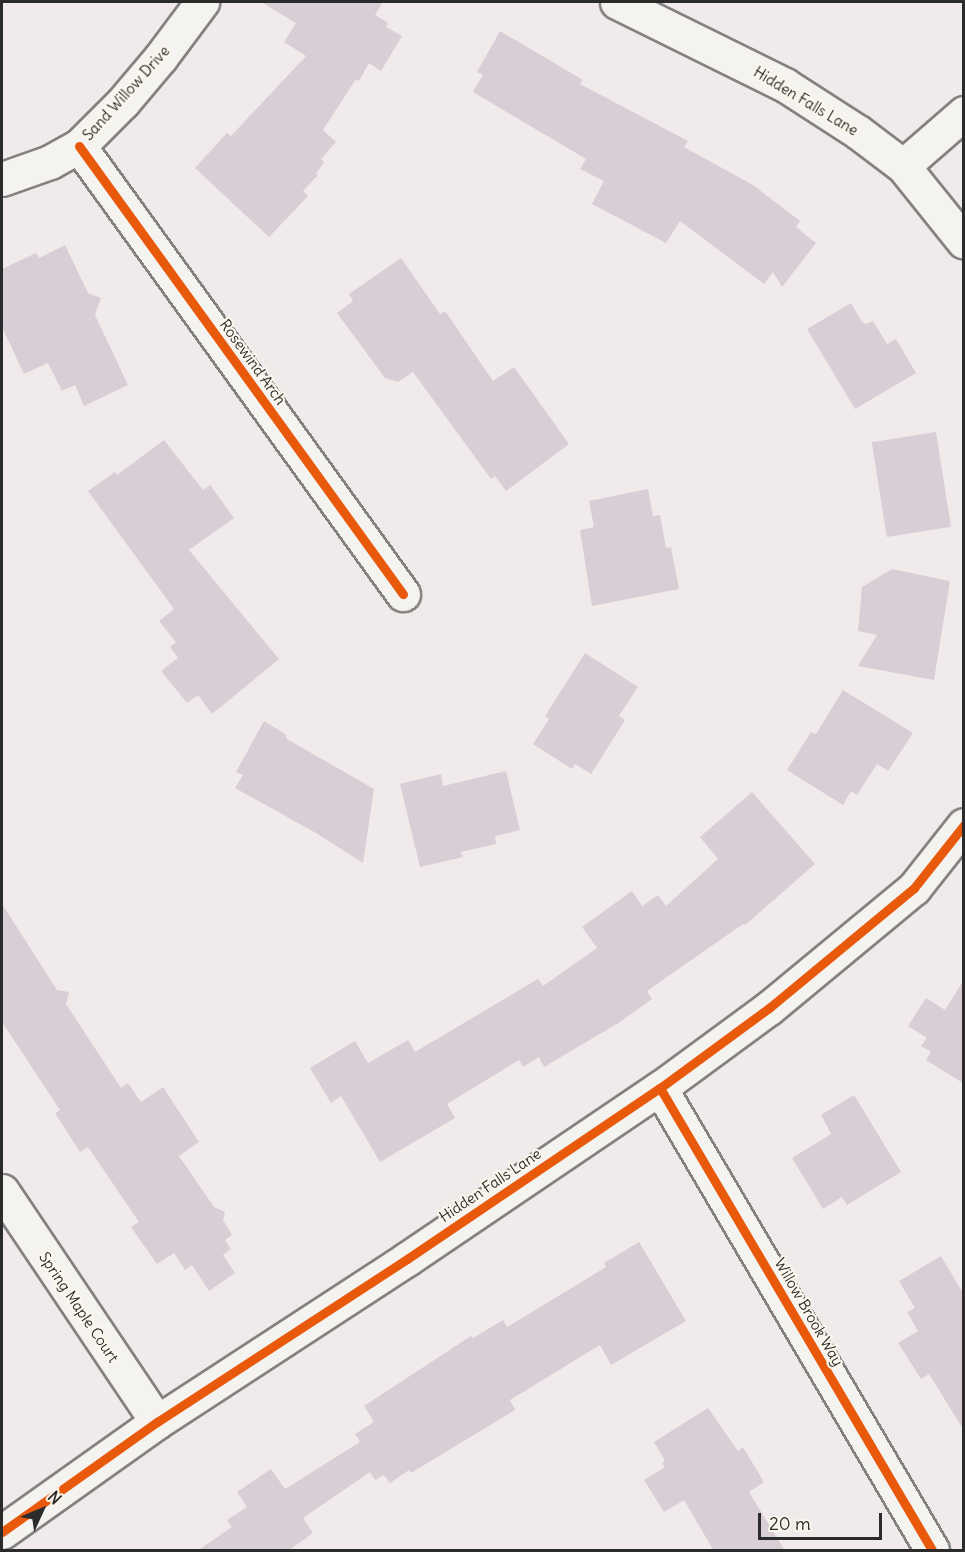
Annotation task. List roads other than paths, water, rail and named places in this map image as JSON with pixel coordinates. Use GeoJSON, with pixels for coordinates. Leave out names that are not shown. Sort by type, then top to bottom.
{"type":"FeatureCollection","features":[{"type":"Feature","properties":{"kind":"street","name":"Sand Willow Drive"},"geometry":{"type":"LineString","coordinates":[[2,179],[50,162],[79,146],[123,102],[161,57],[202,2]]}},
{"type":"Feature","properties":{"kind":"street","name":"Hidden Falls Lane"},"geometry":{"type":"LineString","coordinates":[[617,2],[786,85],[858,132],[903,166],[963,242]]}},
{"type":"Feature","properties":{"kind":"street"},"geometry":{"type":"LineString","coordinates":[[903,166],[963,112]]}},
{"type":"Feature","properties":{"kind":"street","name":"Rosewind Arch"},"geometry":{"type":"LineString","coordinates":[[79,146],[403,594]]}},
{"type":"Feature","properties":{"kind":"street","name":"Hidden Falls Lane"},"geometry":{"type":"LineString","coordinates":[[2,1532],[157,1422],[407,1259],[660,1088],[769,1008],[914,888],[958,845]]}},
{"type":"Feature","properties":{"kind":"street","name":"Willow Brook Way"},"geometry":{"type":"LineString","coordinates":[[660,1088],[932,1551]]}},
{"type":"Feature","properties":{"kind":"street","name":"Spring Maple Court"},"geometry":{"type":"LineString","coordinates":[[2,1191],[157,1422]]}}]}
